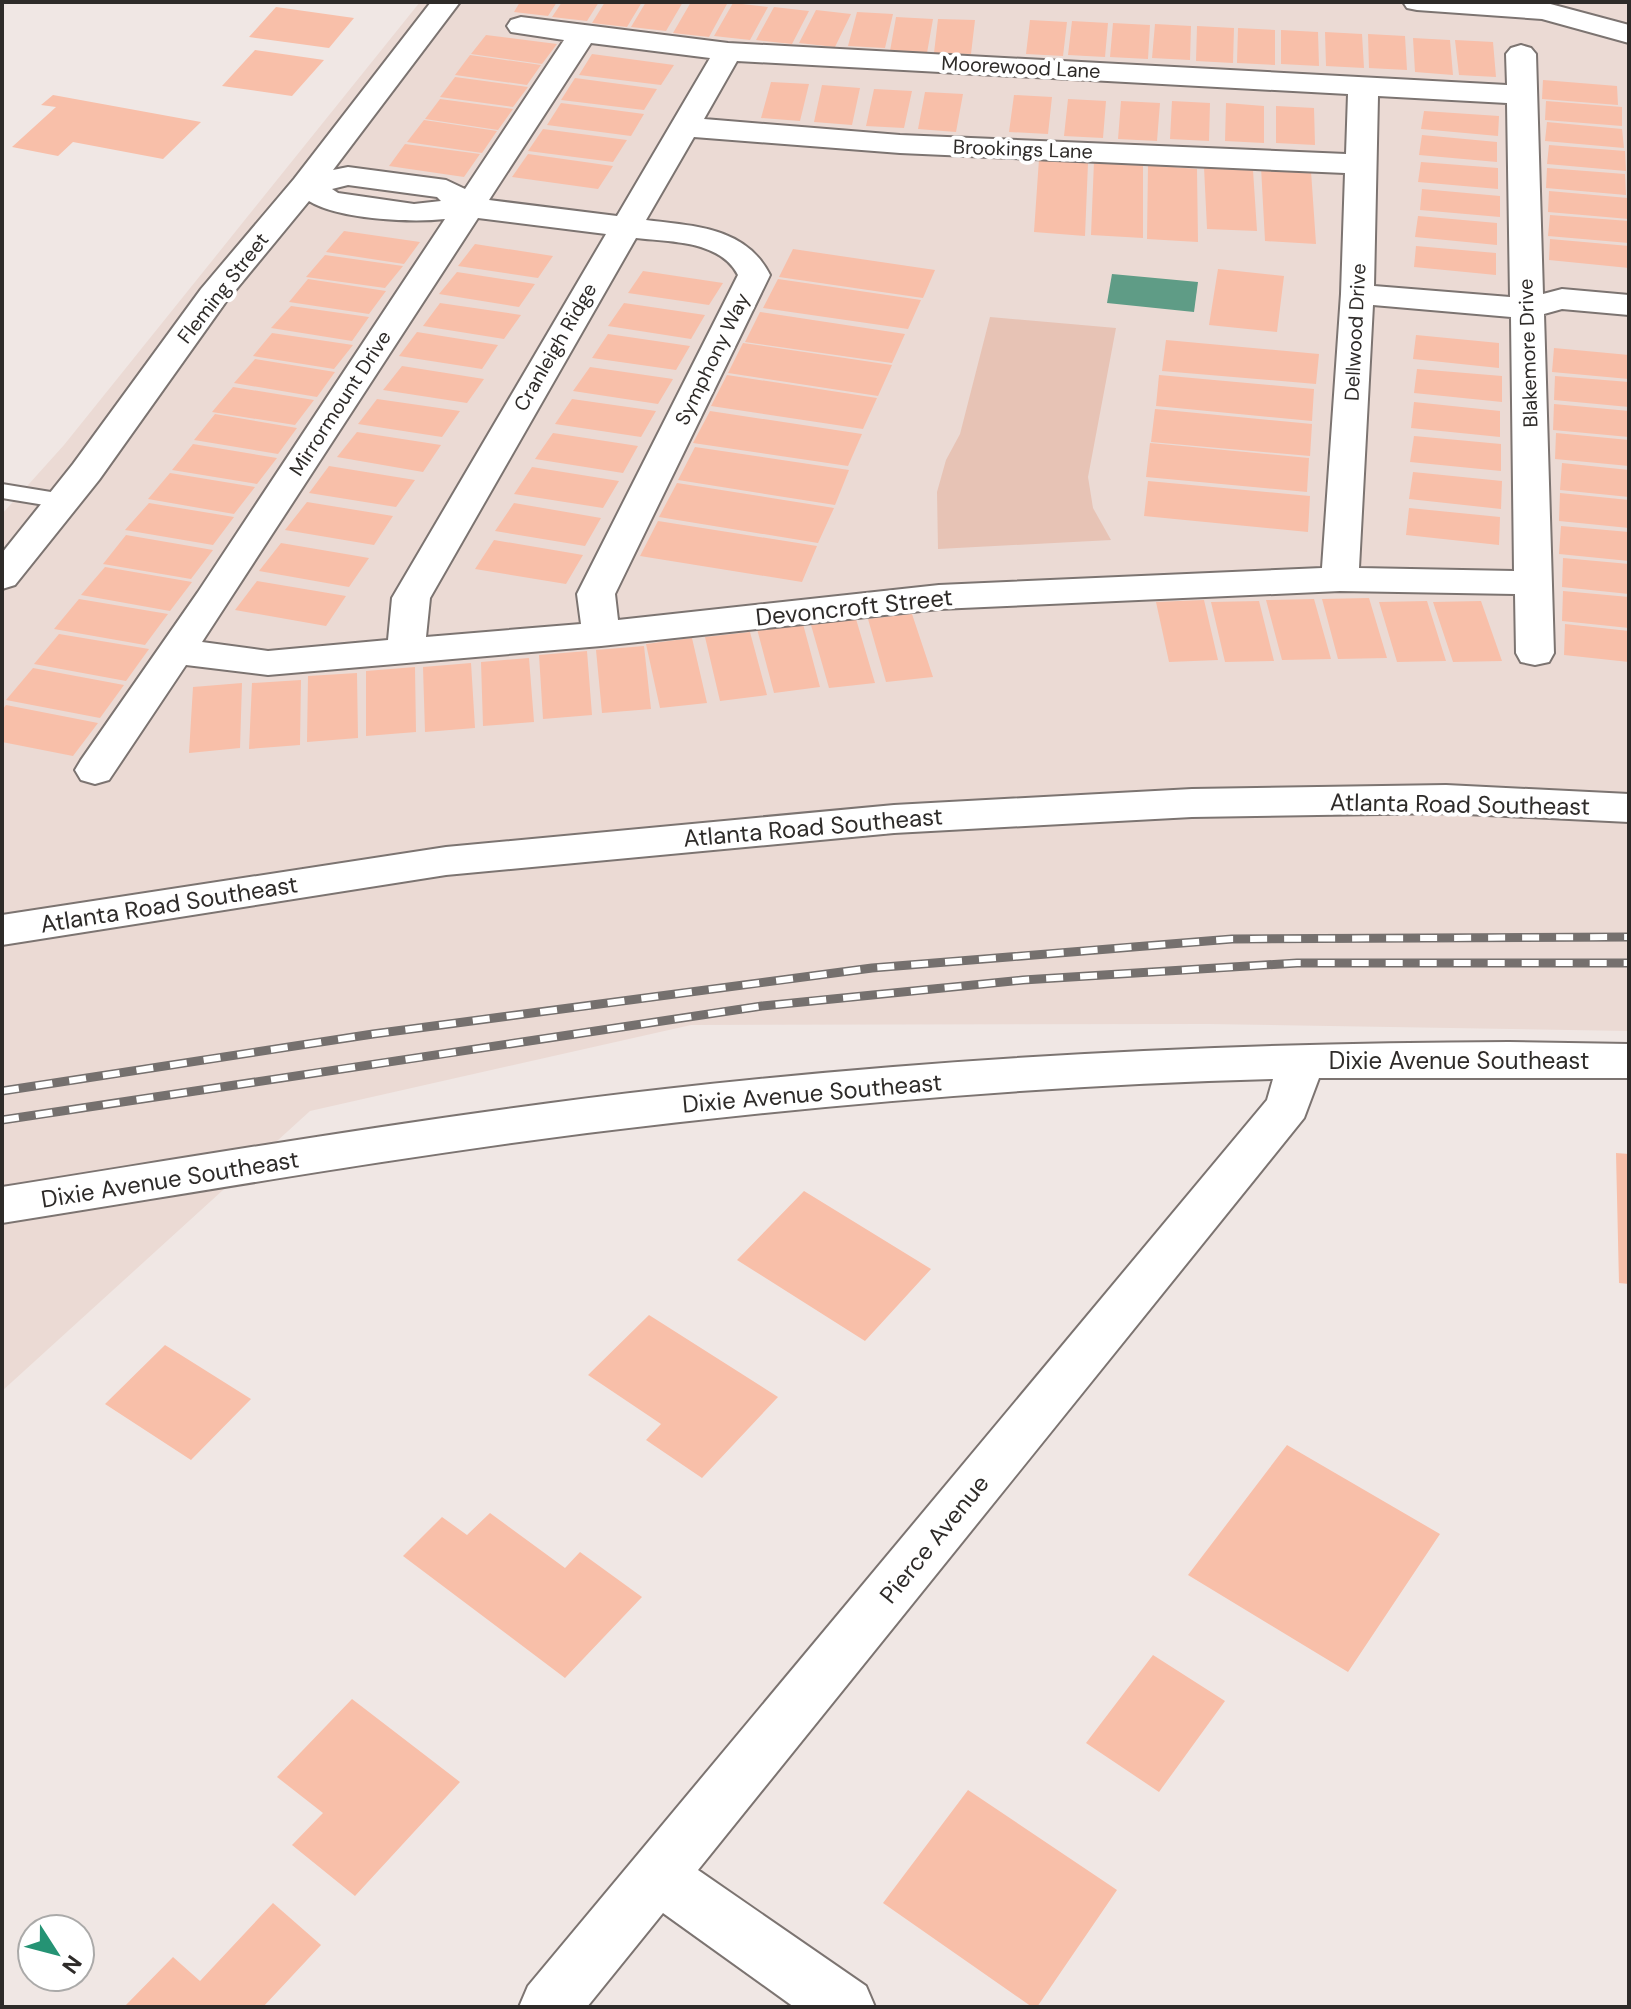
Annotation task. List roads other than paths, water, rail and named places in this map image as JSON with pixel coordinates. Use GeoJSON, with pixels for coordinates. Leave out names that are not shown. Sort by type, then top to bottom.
{"type":"FeatureCollection","features":[{"type":"Feature","properties":{"kind":"street","name":"Fleming Street"},"geometry":{"type":"LineString","coordinates":[[2,577],[63,501],[213,296],[305,186],[446,2]]}},
{"type":"Feature","properties":{"kind":"street"},"geometry":{"type":"LineString","coordinates":[[1417,2],[1543,11],[1629,34]]}},
{"type":"Feature","properties":{"kind":"street"},"geometry":{"type":"LineString","coordinates":[[1543,11],[1609,2]]}},
{"type":"Feature","properties":{"kind":"street","name":"Moorewood Lane"},"geometry":{"type":"LineString","coordinates":[[521,26],[728,52],[1522,95]]}},
{"type":"Feature","properties":{"kind":"street","name":"Mirrormount Drive"},"geometry":{"type":"LineString","coordinates":[[95,770],[582,35]]}},
{"type":"Feature","properties":{"kind":"street","name":"Cranleigh Ridge"},"geometry":{"type":"LineString","coordinates":[[406,650],[411,598],[728,52]]}},
{"type":"Feature","properties":{"kind":"street","name":"Blakemore Drive"},"geometry":{"type":"LineString","coordinates":[[1521,54],[1535,653]]}},
{"type":"Feature","properties":{"kind":"street","name":"Dellwood Drive"},"geometry":{"type":"LineString","coordinates":[[1340,579],[1357,294],[1363,84]]}},
{"type":"Feature","properties":{"kind":"street","name":"Brookings Lane"},"geometry":{"type":"LineString","coordinates":[[684,127],[900,144],[1362,164]]}},
{"type":"Feature","properties":{"kind":"street","name":"Symphony Way"},"geometry":{"type":"LineString","coordinates":[[305,186],[348,176],[446,189],[468,207],[698,236],[724,244],[749,263],[754,275],[596,594],[601,634]]}},
{"type":"Feature","properties":{"kind":"street"},"geometry":{"type":"LineString","coordinates":[[1357,294],[1527,308],[1562,299],[1629,305]]}},
{"type":"Feature","properties":{"kind":"street"},"geometry":{"type":"LineString","coordinates":[[1527,308],[1559,324],[1629,330]]}},
{"type":"Feature","properties":{"kind":"street","name":"Devoncroft Street"},"geometry":{"type":"LineString","coordinates":[[176,651],[268,663],[601,634],[939,597],[1340,579],[1534,583]]}},
{"type":"Feature","properties":{"kind":"street","name":"Atlanta Road Southeast"},"geometry":{"type":"LineString","coordinates":[[2,930],[446,861],[894,819],[1192,803],[1446,799],[1628,807]]}},
{"type":"Feature","properties":{"kind":"street","name":"Dixie Avenue Southeast"},"geometry":{"type":"LineString","coordinates":[[2,1205],[505,1127],[665,1107],[898,1084],[1301,1060],[1476,1058],[1629,1061]]}},
{"type":"Feature","properties":{"kind":"street","name":"Pierce Avenue"},"geometry":{"type":"LineString","coordinates":[[549,2007],[1288,1106],[1301,1060]]}},
{"type":"Feature","properties":{"kind":"street"},"geometry":{"type":"LineString","coordinates":[[657,1875],[845,2007]]}},
{"type":"Feature","properties":{"kind":"lane"},"geometry":{"type":"LineString","coordinates":[[2,491],[63,501]]}},
{"type":"Feature","properties":{"kind":"railway"},"geometry":{"type":"LineString","coordinates":[[2,1091],[373,1034],[872,968],[1232,939],[1629,937]]}},
{"type":"Feature","properties":{"kind":"railway"},"geometry":{"type":"LineString","coordinates":[[2,1120],[762,1006],[1023,980],[1297,963],[1629,963]]}}]}
